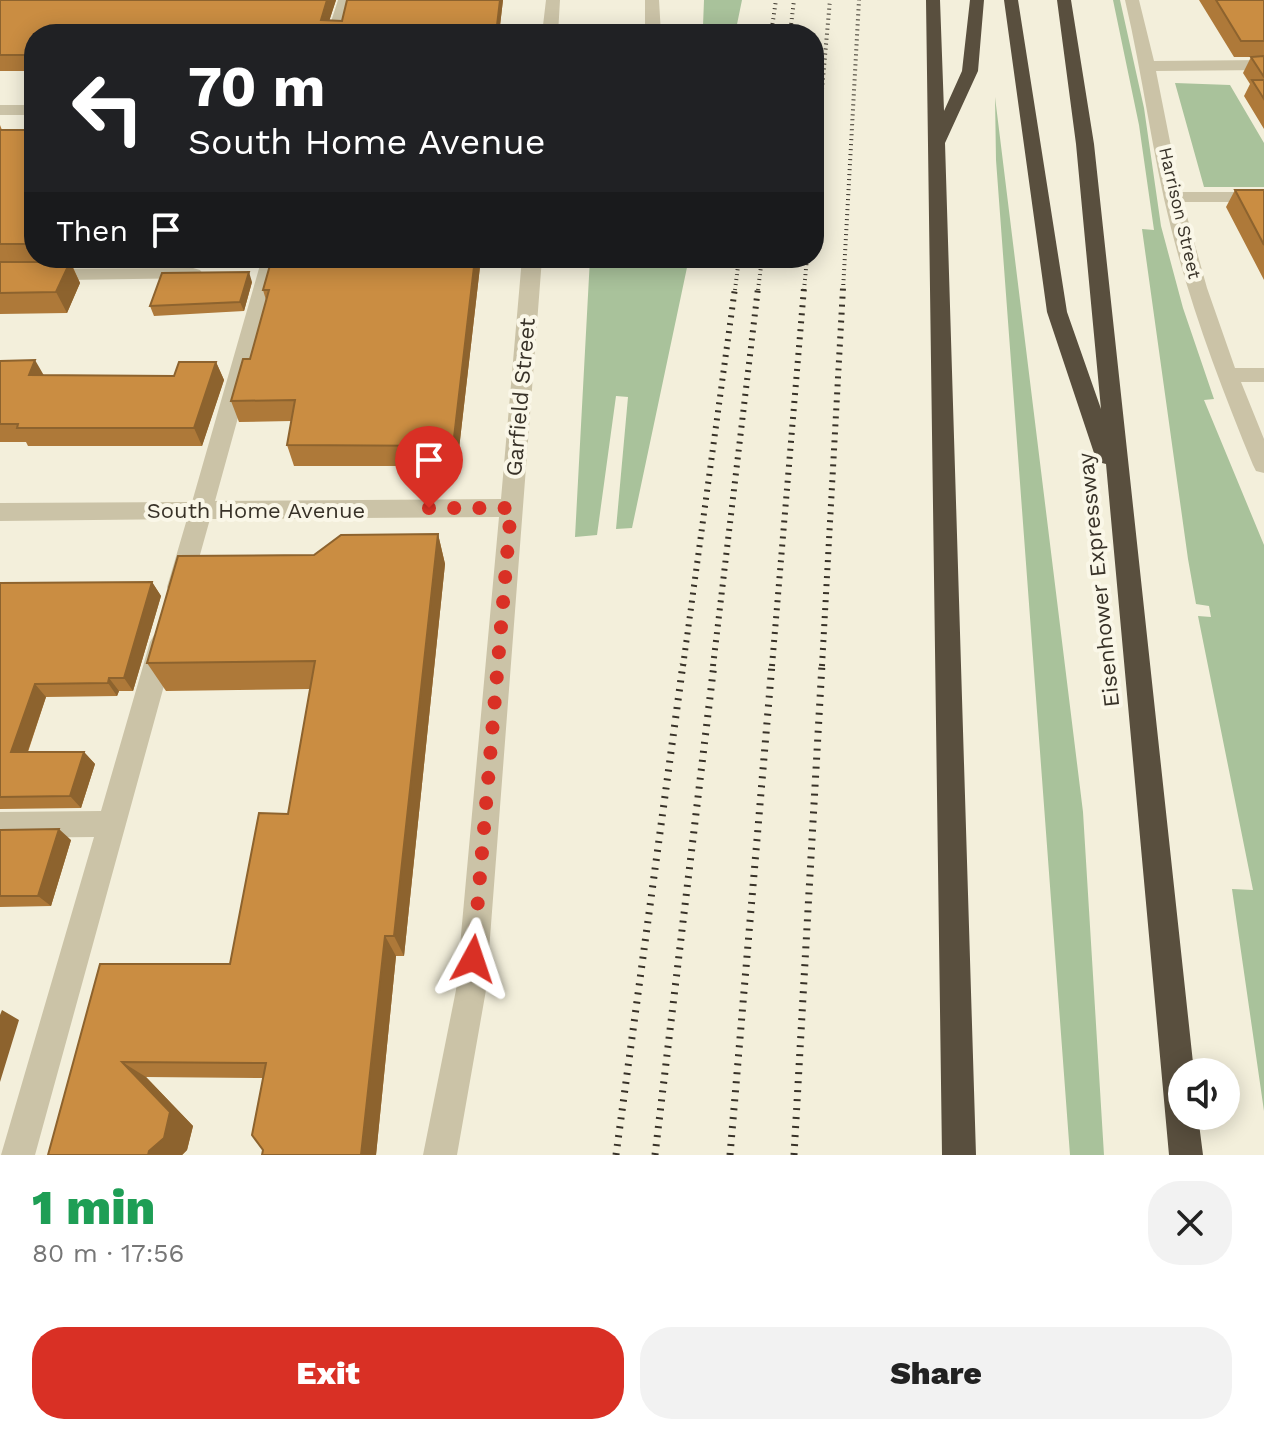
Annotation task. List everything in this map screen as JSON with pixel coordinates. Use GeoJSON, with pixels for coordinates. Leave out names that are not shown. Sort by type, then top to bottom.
{"type":"FeatureCollection","features":[{"type":"Feature","properties":{"kind":"highway"},"geometry":{"type":"LineString","coordinates":[[933,0],[959,1155]]}},
{"type":"Feature","properties":{"kind":"highway"},"geometry":{"type":"LineString","coordinates":[[937,148],[970,71],[977,0]]}},
{"type":"Feature","properties":{"kind":"highway"},"geometry":{"type":"LineString","coordinates":[[1011,0],[1057,312],[1120,496]]}},
{"type":"Feature","properties":{"kind":"highway","name":"Eisenhower Expressway"},"geometry":{"type":"LineString","coordinates":[[1064,0],[1085,144],[1186,1155]]}},
{"type":"Feature","properties":{"kind":"street"},"geometry":{"type":"LineString","coordinates":[[338,24],[345,0]]}},
{"type":"Feature","properties":{"kind":"street"},"geometry":{"type":"LineString","coordinates":[[551,24],[553,0]]}},
{"type":"Feature","properties":{"kind":"street"},"geometry":{"type":"LineString","coordinates":[[652,0],[653,24]]}},
{"type":"Feature","properties":{"kind":"street","name":"Harrison Street"},"geometry":{"type":"LineString","coordinates":[[1132,0],[1192,270],[1226,375],[1264,465]]}},
{"type":"Feature","properties":{"kind":"street"},"geometry":{"type":"LineString","coordinates":[[1149,66],[1264,65]]}},
{"type":"Feature","properties":{"kind":"street"},"geometry":{"type":"LineString","coordinates":[[0,110],[24,110]]}},
{"type":"Feature","properties":{"kind":"street"},"geometry":{"type":"LineString","coordinates":[[1174,197],[1264,197]]}},
{"type":"Feature","properties":{"kind":"street"},"geometry":{"type":"LineString","coordinates":[[18,1155],[201,510],[264,268]]}},
{"type":"Feature","properties":{"kind":"street","name":"Garfield Street"},"geometry":{"type":"LineString","coordinates":[[440,1155],[471,990],[531,268]]}},
{"type":"Feature","properties":{"kind":"street"},"geometry":{"type":"LineString","coordinates":[[0,275],[220,273]]}},
{"type":"Feature","properties":{"kind":"street"},"geometry":{"type":"LineString","coordinates":[[1226,375],[1264,375]]}},
{"type":"Feature","properties":{"kind":"street","name":"South Home Avenue"},"geometry":{"type":"LineString","coordinates":[[0,512],[511,508]]}},
{"type":"Feature","properties":{"kind":"street"},"geometry":{"type":"LineString","coordinates":[[0,825],[111,824]]}},
{"type":"Feature","properties":{"kind":"green space"},"geometry":{"type":"Polygon","coordinates":[[[704,0],[742,0],[737,24],[703,24],[704,0]]]}},
{"type":"Feature","properties":{"kind":"green space"},"geometry":{"type":"Polygon","coordinates":[[[1113,0],[1120,0],[1144,108],[1161,226],[1183,308],[1214,399],[1204,400],[1264,545],[1264,1111],[1232,889],[1253,890],[1198,616],[1211,617],[1209,606],[1196,604],[1188,559],[1142,229],[1154,230],[1139,125],[1113,0]]]}},
{"type":"Feature","properties":{"kind":"green space"},"geometry":{"type":"Polygon","coordinates":[[[1175,83],[1230,85],[1264,143],[1264,187],[1204,187],[1175,83]]]}},
{"type":"Feature","properties":{"kind":"green space"},"geometry":{"type":"Polygon","coordinates":[[[995,97],[1083,812],[1104,1155],[1070,1155],[996,160],[995,97]]]}},
{"type":"Feature","properties":{"kind":"green space"},"geometry":{"type":"Polygon","coordinates":[[[589,268],[687,268],[632,528],[616,529],[628,397],[616,396],[597,535],[575,537],[589,268]]]}},
{"type":"Feature","properties":{"kind":"building"},"geometry":{"type":"Polygon","coordinates":[[[0,0],[327,0],[321,20],[342,21],[347,0],[500,0],[497,24],[24,24],[24,55],[0,55],[0,0]]]}},
{"type":"Feature","properties":{"kind":"building"},"geometry":{"type":"Polygon","coordinates":[[[1216,0],[1264,0],[1264,41],[1241,41],[1216,0]]]}},
{"type":"Feature","properties":{"kind":"building"},"geometry":{"type":"Polygon","coordinates":[[[1264,56],[1264,77],[1251,57],[1264,56]]]}},
{"type":"Feature","properties":{"kind":"building"},"geometry":{"type":"Polygon","coordinates":[[[1252,80],[1264,80],[1264,99],[1252,80]]]}},
{"type":"Feature","properties":{"kind":"building"},"geometry":{"type":"Polygon","coordinates":[[[0,130],[24,130],[24,244],[0,244],[0,130]]]}},
{"type":"Feature","properties":{"kind":"building"},"geometry":{"type":"Polygon","coordinates":[[[1235,190],[1264,190],[1264,245],[1235,190]]]}},
{"type":"Feature","properties":{"kind":"building"},"geometry":{"type":"Polygon","coordinates":[[[0,262],[24,262],[24,268],[67,268],[56,292],[0,293],[0,262]]]}},
{"type":"Feature","properties":{"kind":"building"},"geometry":{"type":"Polygon","coordinates":[[[269,268],[474,268],[453,446],[287,445],[295,400],[231,401],[243,359],[250,359],[269,290],[263,290],[269,268]]]}},
{"type":"Feature","properties":{"kind":"building"},"geometry":{"type":"Polygon","coordinates":[[[249,272],[240,302],[150,306],[162,273],[249,272]]]}},
{"type":"Feature","properties":{"kind":"building"},"geometry":{"type":"Polygon","coordinates":[[[35,360],[29,375],[174,376],[179,362],[216,362],[194,428],[17,428],[18,424],[0,424],[0,361],[35,360]]]}},
{"type":"Feature","properties":{"kind":"building"},"geometry":{"type":"Polygon","coordinates":[[[438,534],[394,936],[385,936],[361,1155],[262,1155],[263,1150],[252,1135],[266,1063],[122,1062],[170,1112],[164,1138],[148,1155],[48,1155],[100,964],[230,964],[259,813],[288,814],[315,661],[147,663],[178,556],[314,555],[341,535],[438,534]]]}},
{"type":"Feature","properties":{"kind":"building"},"geometry":{"type":"Polygon","coordinates":[[[152,582],[124,678],[109,678],[108,683],[35,684],[11,752],[84,752],[70,796],[0,797],[0,583],[152,582]]]}},
{"type":"Feature","properties":{"kind":"building"},"geometry":{"type":"Polygon","coordinates":[[[59,829],[38,896],[0,896],[0,830],[59,829]]]}},
{"type":"Feature","properties":{"kind":"railway"},"geometry":{"type":"LineString","coordinates":[[772,24],[776,0]]}},
{"type":"Feature","properties":{"kind":"railway"},"geometry":{"type":"LineString","coordinates":[[791,24],[794,0]]}},
{"type":"Feature","properties":{"kind":"railway"},"geometry":{"type":"LineString","coordinates":[[824,67],[830,0]]}},
{"type":"Feature","properties":{"kind":"railway"},"geometry":{"type":"LineString","coordinates":[[843,290],[859,0]]}},
{"type":"Feature","properties":{"kind":"railway"},"geometry":{"type":"LineString","coordinates":[[735,290],[738,268]]}},
{"type":"Feature","properties":{"kind":"railway"},"geometry":{"type":"LineString","coordinates":[[758,290],[761,268]]}},
{"type":"Feature","properties":{"kind":"railway"},"geometry":{"type":"LineString","coordinates":[[804,290],[806,268]]}},
{"type":"Feature","properties":{"kind":"railway"},"geometry":{"type":"LineString","coordinates":[[683,666],[735,288]]}},
{"type":"Feature","properties":{"kind":"railway"},"geometry":{"type":"LineString","coordinates":[[713,666],[758,288]]}},
{"type":"Feature","properties":{"kind":"railway"},"geometry":{"type":"LineString","coordinates":[[772,666],[804,288]]}},
{"type":"Feature","properties":{"kind":"railway"},"geometry":{"type":"LineString","coordinates":[[822,666],[843,288]]}},
{"type":"Feature","properties":{"kind":"railway"},"geometry":{"type":"LineString","coordinates":[[616,1155],[683,664]]}},
{"type":"Feature","properties":{"kind":"railway"},"geometry":{"type":"LineString","coordinates":[[655,1155],[714,664]]}},
{"type":"Feature","properties":{"kind":"railway"},"geometry":{"type":"LineString","coordinates":[[730,1155],[772,664]]}},
{"type":"Feature","properties":{"kind":"railway"},"geometry":{"type":"LineString","coordinates":[[794,1155],[822,664]]}},
{"type":"Feature","properties":{"kind":"route"},"geometry":{"type":"LineString","coordinates":[[429,508],[511,508],[473,959]]}}]}
